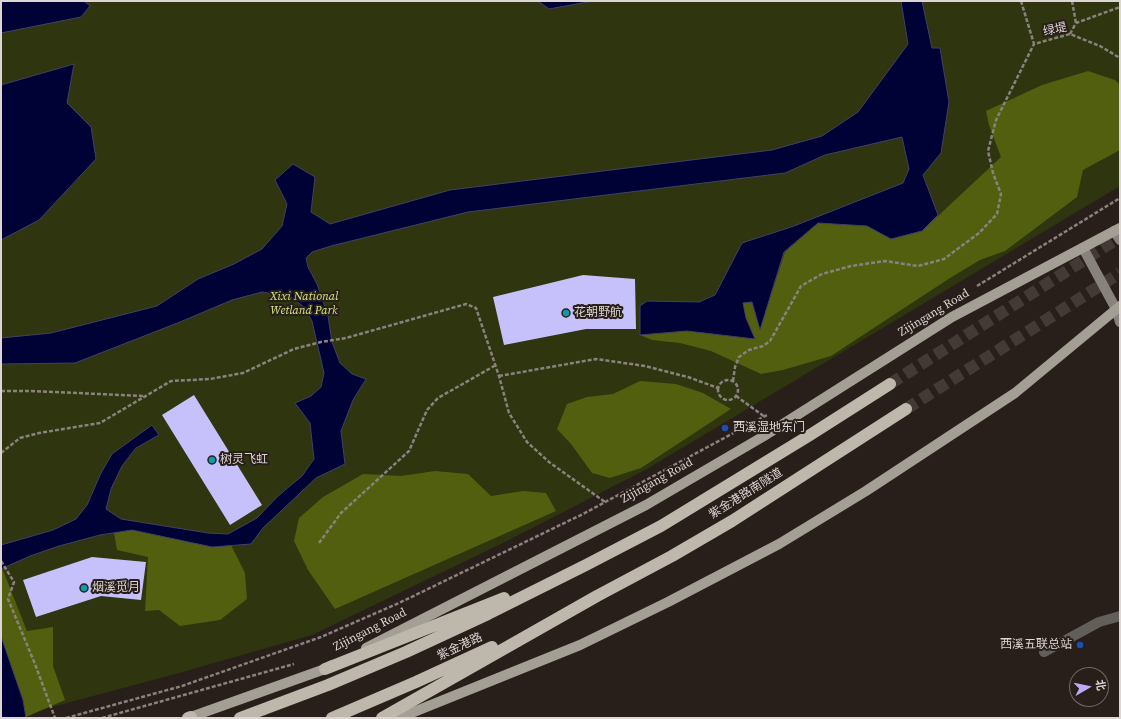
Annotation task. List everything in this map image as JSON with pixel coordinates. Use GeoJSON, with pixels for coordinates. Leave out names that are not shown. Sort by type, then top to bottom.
{"type":"FeatureCollection","features":[{"type":"Feature","properties":{"kind":"highway"},"geometry":{"type":"LineString","coordinates":[[240,718],[328,685],[406,652],[586,566],[661,526],[783,452],[890,384]]}},
{"type":"Feature","properties":{"kind":"highway","name":"紫金港路南隧道"},"geometry":{"type":"LineString","coordinates":[[597,596],[672,556],[732,521],[906,408]]}},
{"type":"Feature","properties":{"kind":"highway"},"geometry":{"type":"LineString","coordinates":[[324,669],[586,566]]}},
{"type":"Feature","properties":{"kind":"highway"},"geometry":{"type":"LineString","coordinates":[[382,718],[597,596]]}},
{"type":"Feature","properties":{"kind":"highway","name":"紫金港路"},"geometry":{"type":"LineString","coordinates":[[332,718],[416,682],[597,596]]}},
{"type":"Feature","properties":{"kind":"main road"},"geometry":{"type":"LineString","coordinates":[[1117,229],[1120,240]]}},
{"type":"Feature","properties":{"kind":"main road","name":"Zijingang Road"},"geometry":{"type":"LineString","coordinates":[[189,718],[324,669],[646,504],[764,436],[952,316],[1117,229]]}},
{"type":"Feature","properties":{"kind":"main road"},"geometry":{"type":"LineString","coordinates":[[1083,248],[1118,308],[1120,322]]}},
{"type":"Feature","properties":{"kind":"main road"},"geometry":{"type":"LineString","coordinates":[[399,718],[580,646],[779,544],[866,491],[1015,392],[1118,308]]}},
{"type":"Feature","properties":{"kind":"lane"},"geometry":{"type":"LineString","coordinates":[[1044,652],[1100,622],[1120,616]]}},
{"type":"Feature","properties":{"kind":"path","name":"绿堤"},"geometry":{"type":"LineString","coordinates":[[1021,1],[1034,44],[1070,34],[1100,46],[1120,58]]}},
{"type":"Feature","properties":{"kind":"path"},"geometry":{"type":"LineString","coordinates":[[1070,34],[1076,23],[1072,1]]}},
{"type":"Feature","properties":{"kind":"path"},"geometry":{"type":"LineString","coordinates":[[1076,23],[1120,7]]}},
{"type":"Feature","properties":{"kind":"path"},"geometry":{"type":"LineString","coordinates":[[733,381],[735,367],[739,357],[749,350],[762,346],[770,341],[801,286],[822,274],[851,266],[885,261],[918,266],[944,259],[979,233],[997,214],[1001,194],[993,173],[988,151],[996,120],[1034,44]]}},
{"type":"Feature","properties":{"kind":"path"},"geometry":{"type":"LineString","coordinates":[[974,288],[1120,198]]}},
{"type":"Feature","properties":{"kind":"path"},"geometry":{"type":"LineString","coordinates":[[988,284],[1007,267]]}},
{"type":"Feature","properties":{"kind":"path"},"geometry":{"type":"LineString","coordinates":[[1,453],[20,438],[39,433],[100,423],[170,381],[210,379],[242,373],[294,349],[321,342],[346,338],[466,304],[476,308],[496,365],[509,413],[527,442],[549,462],[605,502]]}},
{"type":"Feature","properties":{"kind":"path"},"geometry":{"type":"LineString","coordinates":[[499,376],[596,360],[646,366],[688,377],[718,388]]}},
{"type":"Feature","properties":{"kind":"path"},"geometry":{"type":"LineString","coordinates":[[319,544],[341,513],[409,451],[428,410],[438,398],[496,365]]}},
{"type":"Feature","properties":{"kind":"path"},"geometry":{"type":"LineString","coordinates":[[730,379],[733,381],[736,383],[738,390],[736,396],[731,400],[724,399],[719,395],[718,388],[721,382],[730,379]]}},
{"type":"Feature","properties":{"kind":"path"},"geometry":{"type":"LineString","coordinates":[[1,391],[144,396]]}},
{"type":"Feature","properties":{"kind":"path"},"geometry":{"type":"LineString","coordinates":[[736,396],[765,417]]}},
{"type":"Feature","properties":{"kind":"path"},"geometry":{"type":"LineString","coordinates":[[66,718],[182,686],[321,637],[399,603],[605,502],[772,413]]}},
{"type":"Feature","properties":{"kind":"path"},"geometry":{"type":"LineString","coordinates":[[1,561],[14,582],[8,599],[35,664],[55,718]]}},
{"type":"Feature","properties":{"kind":"path"},"geometry":{"type":"LineString","coordinates":[[102,718],[300,662]]}},
{"type":"Feature","properties":{"kind":"green space","name":"Xixi National Wetland Park"},"geometry":{"type":"Polygon","coordinates":[[[1,1],[1120,1],[1120,186],[647,469],[503,543],[312,635],[183,672],[11,718],[1,718],[1,1]]]}},
{"type":"Feature","properties":{"kind":"green space"},"geometry":{"type":"Polygon","coordinates":[[[1088,71],[1115,80],[1120,85],[1120,150],[1083,170],[1077,197],[1005,251],[980,260],[950,278],[831,356],[783,370],[761,374],[711,351],[680,343],[652,340],[640,335],[687,331],[755,339],[746,318],[742,303],[752,302],[760,329],[785,252],[818,223],[867,226],[891,239],[922,231],[1001,157],[989,125],[986,111],[1042,85],[1088,71]]]}},
{"type":"Feature","properties":{"kind":"green space"},"geometry":{"type":"Polygon","coordinates":[[[640,381],[676,384],[703,393],[731,409],[641,468],[610,478],[592,473],[571,444],[557,429],[567,404],[587,397],[613,394],[640,381]]]}},
{"type":"Feature","properties":{"kind":"green space"},"geometry":{"type":"Polygon","coordinates":[[[435,471],[468,474],[491,496],[523,491],[546,493],[556,511],[335,609],[308,570],[294,541],[299,518],[323,497],[363,474],[401,476],[435,471]]]}},
{"type":"Feature","properties":{"kind":"green space"},"geometry":{"type":"Polygon","coordinates":[[[132,530],[212,547],[231,545],[245,573],[247,599],[220,620],[180,626],[159,610],[145,611],[148,557],[117,550],[114,533],[132,530]]]}},
{"type":"Feature","properties":{"kind":"green space"},"geometry":{"type":"Polygon","coordinates":[[[2,568],[27,631],[53,627],[53,666],[65,700],[26,717],[23,700],[1,636],[2,568]]]}},
{"type":"Feature","properties":{"kind":"shaded area"},"geometry":{"type":"Polygon","coordinates":[[[1,1],[84,1],[90,6],[81,17],[1,33],[1,1]]]}},
{"type":"Feature","properties":{"kind":"shaded area"},"geometry":{"type":"Polygon","coordinates":[[[538,1],[593,1],[549,9],[538,1]]]}},
{"type":"Feature","properties":{"kind":"shaded area"},"geometry":{"type":"Polygon","coordinates":[[[901,1],[922,1],[932,48],[940,48],[949,102],[941,153],[923,175],[938,215],[922,231],[891,239],[867,226],[818,223],[784,252],[760,330],[752,302],[743,303],[746,318],[755,339],[687,331],[640,335],[640,306],[647,301],[699,302],[715,295],[742,243],[794,226],[903,183],[909,169],[902,137],[825,155],[785,173],[468,212],[312,252],[306,258],[308,267],[317,284],[328,316],[332,342],[340,363],[352,374],[366,379],[353,400],[341,431],[345,464],[316,478],[263,528],[251,544],[212,547],[132,530],[100,535],[59,546],[30,556],[1,569],[1,545],[53,530],[76,519],[87,505],[101,473],[112,454],[152,425],[159,435],[136,448],[122,466],[111,489],[106,509],[121,519],[208,533],[228,534],[257,518],[278,496],[302,476],[314,459],[310,423],[295,403],[311,396],[321,387],[324,373],[312,321],[304,307],[291,297],[262,292],[232,300],[75,363],[1,364],[1,338],[51,333],[157,306],[198,279],[234,264],[262,249],[282,226],[287,204],[275,180],[293,164],[315,177],[311,212],[330,224],[450,190],[772,150],[822,136],[858,112],[908,44],[901,1]]]}},
{"type":"Feature","properties":{"kind":"shaded area"},"geometry":{"type":"Polygon","coordinates":[[[74,64],[67,103],[91,127],[96,159],[39,220],[1,240],[1,85],[74,64]]]}},
{"type":"Feature","properties":{"kind":"shaded area"},"geometry":{"type":"Polygon","coordinates":[[[1,636],[23,700],[26,718],[1,718],[1,636]]]}},
{"type":"Feature","properties":{"kind":"building","name":"花朝野航"},"geometry":{"type":"Polygon","coordinates":[[[583,275],[635,279],[636,329],[586,329],[504,345],[493,297],[583,275]]]}},
{"type":"Feature","properties":{"kind":"building","name":"树灵飞虹"},"geometry":{"type":"Polygon","coordinates":[[[194,395],[262,505],[230,525],[162,415],[194,395]]]}},
{"type":"Feature","properties":{"kind":"building","name":"烟溪觅月"},"geometry":{"type":"Polygon","coordinates":[[[92,557],[146,562],[141,600],[101,596],[36,617],[23,580],[92,557]]]}},
{"type":"Feature","properties":{"kind":"tunnel"},"geometry":{"type":"LineString","coordinates":[[890,384],[1120,237]]}},
{"type":"Feature","properties":{"kind":"tunnel"},"geometry":{"type":"LineString","coordinates":[[906,409],[1120,273]]}},
{"type":"Feature","properties":{"kind":"place","name":"花朝野航"},"geometry":{"type":"Point","coordinates":[566,313]}},
{"type":"Feature","properties":{"kind":"place","name":"西溪湿地东门"},"geometry":{"type":"Point","coordinates":[725,428]}},
{"type":"Feature","properties":{"kind":"place","name":"树灵飞虹"},"geometry":{"type":"Point","coordinates":[212,460]}},
{"type":"Feature","properties":{"kind":"place","name":"烟溪觅月"},"geometry":{"type":"Point","coordinates":[84,588]}},
{"type":"Feature","properties":{"kind":"place","name":"西溪五联总站"},"geometry":{"type":"Point","coordinates":[1080,645]}}]}
